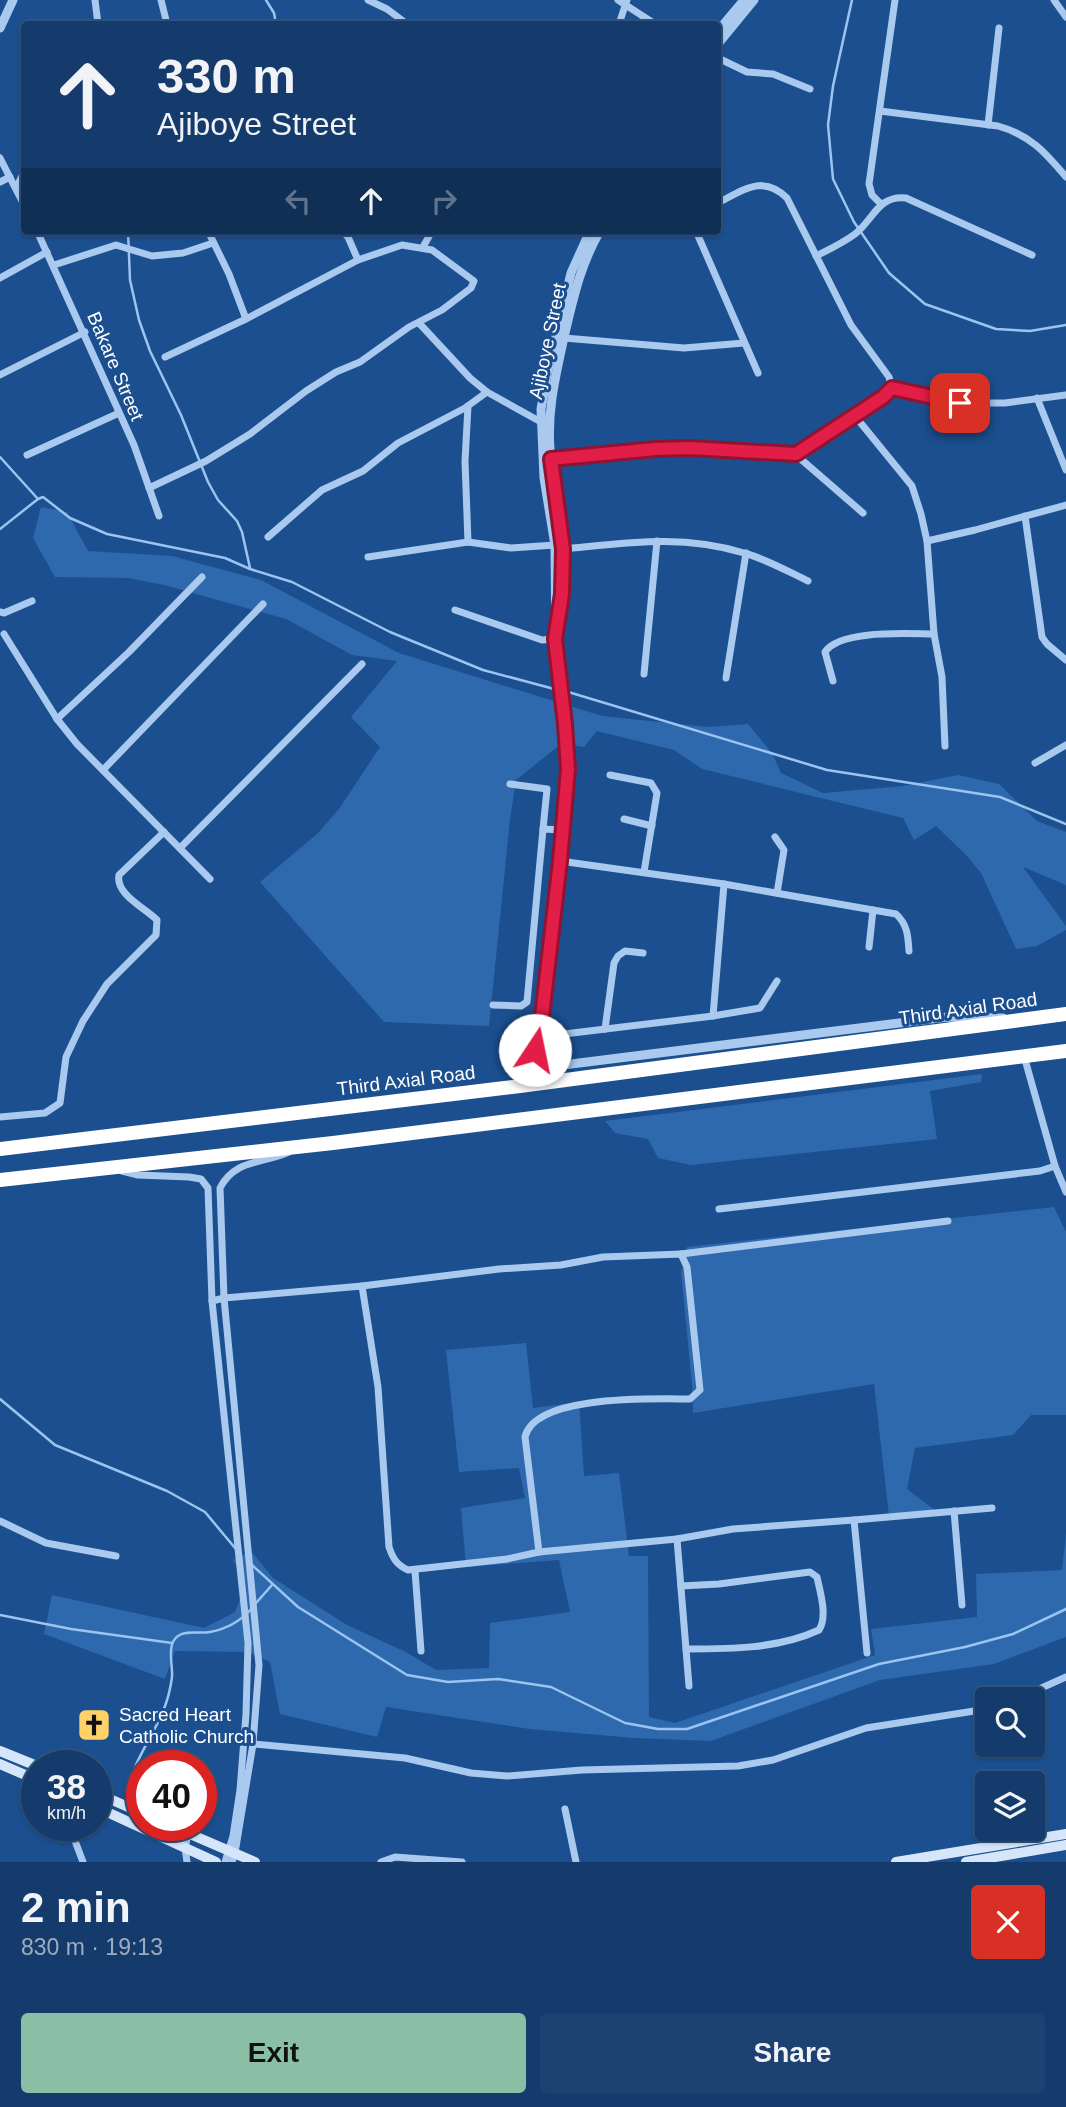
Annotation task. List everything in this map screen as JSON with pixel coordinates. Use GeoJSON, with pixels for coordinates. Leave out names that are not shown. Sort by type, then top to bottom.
{"type":"FeatureCollection","features":[{"type":"Feature","properties":{"kind":"highway","name":"Third Axial Road"},"geometry":{"type":"LineString","coordinates":[[0,1149],[520,1086],[1066,1014]]}},
{"type":"Feature","properties":{"kind":"highway"},"geometry":{"type":"LineString","coordinates":[[0,1180],[116,1169],[1066,1051]]}},
{"type":"Feature","properties":{"kind":"main road"},"geometry":{"type":"LineString","coordinates":[[0,1751],[21,1760]]}},
{"type":"Feature","properties":{"kind":"main road"},"geometry":{"type":"LineString","coordinates":[[0,1764],[21,1773]]}},
{"type":"Feature","properties":{"kind":"main road"},"geometry":{"type":"LineString","coordinates":[[112,1814],[211,1861]]}},
{"type":"Feature","properties":{"kind":"main road"},"geometry":{"type":"LineString","coordinates":[[897,1862],[1066,1834]]}},
{"type":"Feature","properties":{"kind":"main road"},"geometry":{"type":"LineString","coordinates":[[205,1841],[230,1857],[255,1862]]}},
{"type":"Feature","properties":{"kind":"main road"},"geometry":{"type":"LineString","coordinates":[[966,1862],[1066,1845]]}},
{"type":"Feature","properties":{"kind":"street"},"geometry":{"type":"LineString","coordinates":[[1,23],[13,0]]}},
{"type":"Feature","properties":{"kind":"street"},"geometry":{"type":"LineString","coordinates":[[95,0],[98,21]]}},
{"type":"Feature","properties":{"kind":"street"},"geometry":{"type":"LineString","coordinates":[[161,0],[165,21]]}},
{"type":"Feature","properties":{"kind":"street"},"geometry":{"type":"LineString","coordinates":[[368,0],[403,21]]}},
{"type":"Feature","properties":{"kind":"street"},"geometry":{"type":"LineString","coordinates":[[618,0],[651,21]]}},
{"type":"Feature","properties":{"kind":"street"},"geometry":{"type":"LineString","coordinates":[[721,27],[744,0]]}},
{"type":"Feature","properties":{"kind":"street"},"geometry":{"type":"LineString","coordinates":[[721,40],[754,0]]}},
{"type":"Feature","properties":{"kind":"street"},"geometry":{"type":"LineString","coordinates":[[881,204],[872,195],[869,184],[895,0]]}},
{"type":"Feature","properties":{"kind":"street"},"geometry":{"type":"LineString","coordinates":[[1054,0],[1066,17]]}},
{"type":"Feature","properties":{"kind":"street"},"geometry":{"type":"LineString","coordinates":[[620,21],[626,3]]}},
{"type":"Feature","properties":{"kind":"street"},"geometry":{"type":"LineString","coordinates":[[988,125],[999,28]]}},
{"type":"Feature","properties":{"kind":"street"},"geometry":{"type":"LineString","coordinates":[[721,59],[747,72],[773,74],[810,89]]}},
{"type":"Feature","properties":{"kind":"street"},"geometry":{"type":"LineString","coordinates":[[880,111],[1016,131],[1026,136],[1050,158],[1066,177]]}},
{"type":"Feature","properties":{"kind":"street"},"geometry":{"type":"LineString","coordinates":[[0,158],[21,199]]}},
{"type":"Feature","properties":{"kind":"street"},"geometry":{"type":"LineString","coordinates":[[0,182],[10,177]]}},
{"type":"Feature","properties":{"kind":"street"},"geometry":{"type":"LineString","coordinates":[[16,188],[21,178]]}},
{"type":"Feature","properties":{"kind":"street"},"geometry":{"type":"LineString","coordinates":[[721,201],[748,187],[771,186],[787,198],[851,325],[889,377],[892,388]]}},
{"type":"Feature","properties":{"kind":"street"},"geometry":{"type":"LineString","coordinates":[[817,256],[854,235],[865,226],[881,204],[895,197],[906,198],[1032,255]]}},
{"type":"Feature","properties":{"kind":"street","name":"Bakare Street"},"geometry":{"type":"LineString","coordinates":[[39,235],[134,445],[159,516]]}},
{"type":"Feature","properties":{"kind":"street"},"geometry":{"type":"LineString","coordinates":[[210,235],[229,274],[246,319]]}},
{"type":"Feature","properties":{"kind":"street"},"geometry":{"type":"LineString","coordinates":[[346,235],[358,260]]}},
{"type":"Feature","properties":{"kind":"street"},"geometry":{"type":"LineString","coordinates":[[423,247],[430,235]]}},
{"type":"Feature","properties":{"kind":"street","name":"Ajiboye Street"},"geometry":{"type":"LineString","coordinates":[[520,1086],[540,1034],[568,769],[555,637],[559,547],[541,422],[547,373],[565,296],[588,235]]}},
{"type":"Feature","properties":{"kind":"street","name":"Ajiboye Street"},"geometry":{"type":"LineString","coordinates":[[547,459],[551,397],[564,338],[580,274],[598,235]]}},
{"type":"Feature","properties":{"kind":"street"},"geometry":{"type":"LineString","coordinates":[[698,235],[758,373]]}},
{"type":"Feature","properties":{"kind":"street"},"geometry":{"type":"LineString","coordinates":[[54,265],[116,245],[152,256],[172,255],[214,243]]}},
{"type":"Feature","properties":{"kind":"street"},"geometry":{"type":"LineString","coordinates":[[149,488],[206,461],[250,434],[306,391],[336,372],[360,362],[409,327],[457,299],[471,288],[474,281],[432,250],[402,245],[358,260],[246,319],[165,357]]}},
{"type":"Feature","properties":{"kind":"street"},"geometry":{"type":"LineString","coordinates":[[0,278],[47,252]]}},
{"type":"Feature","properties":{"kind":"street"},"geometry":{"type":"LineString","coordinates":[[419,323],[470,378],[487,392],[541,422]]}},
{"type":"Feature","properties":{"kind":"street"},"geometry":{"type":"LineString","coordinates":[[0,375],[85,332]]}},
{"type":"Feature","properties":{"kind":"street"},"geometry":{"type":"LineString","coordinates":[[564,338],[684,348],[744,343]]}},
{"type":"Feature","properties":{"kind":"street"},"geometry":{"type":"LineString","coordinates":[[547,459],[689,448],[796,454],[883,397],[892,388]]}},
{"type":"Feature","properties":{"kind":"street"},"geometry":{"type":"LineString","coordinates":[[892,388],[960,403],[1005,403],[1066,395]]}},
{"type":"Feature","properties":{"kind":"street"},"geometry":{"type":"LineString","coordinates":[[268,537],[322,490],[363,471],[398,443],[468,406],[487,392]]}},
{"type":"Feature","properties":{"kind":"street"},"geometry":{"type":"LineString","coordinates":[[1037,398],[1066,470]]}},
{"type":"Feature","properties":{"kind":"street"},"geometry":{"type":"LineString","coordinates":[[468,406],[464,461],[468,542]]}},
{"type":"Feature","properties":{"kind":"street"},"geometry":{"type":"LineString","coordinates":[[27,455],[119,413]]}},
{"type":"Feature","properties":{"kind":"street"},"geometry":{"type":"LineString","coordinates":[[855,416],[912,486],[921,513],[927,541],[934,634],[942,677],[945,746]]}},
{"type":"Feature","properties":{"kind":"street"},"geometry":{"type":"LineString","coordinates":[[796,454],[863,513]]}},
{"type":"Feature","properties":{"kind":"street"},"geometry":{"type":"LineString","coordinates":[[927,541],[1066,505]]}},
{"type":"Feature","properties":{"kind":"street"},"geometry":{"type":"LineString","coordinates":[[1025,516],[1042,637],[1066,660]]}},
{"type":"Feature","properties":{"kind":"street"},"geometry":{"type":"LineString","coordinates":[[644,674],[657,541]]}},
{"type":"Feature","properties":{"kind":"street"},"geometry":{"type":"LineString","coordinates":[[368,558],[468,542],[511,548],[686,541],[746,553],[808,581]]}},
{"type":"Feature","properties":{"kind":"street"},"geometry":{"type":"LineString","coordinates":[[726,678],[746,553]]}},
{"type":"Feature","properties":{"kind":"street"},"geometry":{"type":"LineString","coordinates":[[57,719],[139,643],[202,577]]}},
{"type":"Feature","properties":{"kind":"street"},"geometry":{"type":"LineString","coordinates":[[0,612],[4,613],[32,601]]}},
{"type":"Feature","properties":{"kind":"street"},"geometry":{"type":"LineString","coordinates":[[103,770],[263,604]]}},
{"type":"Feature","properties":{"kind":"street"},"geometry":{"type":"LineString","coordinates":[[455,610],[542,640],[555,637]]}},
{"type":"Feature","properties":{"kind":"street"},"geometry":{"type":"LineString","coordinates":[[4,634],[57,719],[77,744],[210,879]]}},
{"type":"Feature","properties":{"kind":"street"},"geometry":{"type":"LineString","coordinates":[[832,681],[825,652],[829,646],[865,634],[934,634]]}},
{"type":"Feature","properties":{"kind":"street"},"geometry":{"type":"LineString","coordinates":[[180,849],[362,664]]}},
{"type":"Feature","properties":{"kind":"street"},"geometry":{"type":"LineString","coordinates":[[1035,764],[1066,745]]}},
{"type":"Feature","properties":{"kind":"street"},"geometry":{"type":"LineString","coordinates":[[610,775],[651,783],[656,788],[644,872]]}},
{"type":"Feature","properties":{"kind":"street"},"geometry":{"type":"LineString","coordinates":[[493,1005],[521,1006],[527,1002],[547,789],[510,784]]}},
{"type":"Feature","properties":{"kind":"street"},"geometry":{"type":"LineString","coordinates":[[624,819],[652,825]]}},
{"type":"Feature","properties":{"kind":"street"},"geometry":{"type":"LineString","coordinates":[[543,829],[562,830]]}},
{"type":"Feature","properties":{"kind":"street"},"geometry":{"type":"LineString","coordinates":[[0,1117],[45,1113],[60,1104],[66,1057],[83,1021],[107,984],[156,935],[156,920],[120,888],[117,879],[164,832]]}},
{"type":"Feature","properties":{"kind":"street"},"geometry":{"type":"LineString","coordinates":[[775,837],[784,850],[777,893]]}},
{"type":"Feature","properties":{"kind":"street"},"geometry":{"type":"LineString","coordinates":[[560,861],[724,884],[896,914],[907,929],[909,951]]}},
{"type":"Feature","properties":{"kind":"street"},"geometry":{"type":"LineString","coordinates":[[713,1016],[724,884]]}},
{"type":"Feature","properties":{"kind":"street"},"geometry":{"type":"LineString","coordinates":[[869,947],[873,910]]}},
{"type":"Feature","properties":{"kind":"street"},"geometry":{"type":"LineString","coordinates":[[606,1029],[614,963],[625,951],[643,953]]}},
{"type":"Feature","properties":{"kind":"street"},"geometry":{"type":"LineString","coordinates":[[540,1034],[556,1035],[760,1008],[777,981]]}},
{"type":"Feature","properties":{"kind":"street"},"geometry":{"type":"LineString","coordinates":[[535,1050],[541,1063],[547,1067],[947,1017],[984,1016],[1026,1020]]}},
{"type":"Feature","properties":{"kind":"street"},"geometry":{"type":"LineString","coordinates":[[1024,1056],[1055,1166],[1066,1192]]}},
{"type":"Feature","properties":{"kind":"street"},"geometry":{"type":"LineString","coordinates":[[230,1857],[240,1790],[253,1642],[249,1545],[224,1298],[220,1188],[235,1168],[276,1158],[306,1145]]}},
{"type":"Feature","properties":{"kind":"street"},"geometry":{"type":"LineString","coordinates":[[719,1209],[1040,1171],[1055,1166]]}},
{"type":"Feature","properties":{"kind":"street"},"geometry":{"type":"LineString","coordinates":[[116,1169],[138,1175],[201,1179],[208,1188],[212,1301],[239,1546],[253,1642],[259,1665],[253,1744],[230,1857]]}},
{"type":"Feature","properties":{"kind":"street"},"geometry":{"type":"LineString","coordinates":[[212,1301],[499,1269],[561,1265],[603,1257],[681,1254],[948,1221]]}},
{"type":"Feature","properties":{"kind":"street"},"geometry":{"type":"LineString","coordinates":[[539,1552],[525,1437],[532,1423],[561,1408],[633,1400],[690,1399],[700,1390],[687,1267],[681,1254]]}},
{"type":"Feature","properties":{"kind":"street"},"geometry":{"type":"LineString","coordinates":[[362,1286],[378,1387],[389,1547],[392,1558],[399,1566],[415,1571],[539,1552],[677,1539],[733,1529],[992,1508]]}},
{"type":"Feature","properties":{"kind":"street"},"geometry":{"type":"LineString","coordinates":[[954,1511],[962,1605]]}},
{"type":"Feature","properties":{"kind":"street"},"geometry":{"type":"LineString","coordinates":[[854,1520],[867,1653]]}},
{"type":"Feature","properties":{"kind":"street"},"geometry":{"type":"LineString","coordinates":[[0,1521],[46,1543],[116,1556]]}},
{"type":"Feature","properties":{"kind":"street"},"geometry":{"type":"LineString","coordinates":[[677,1539],[689,1686]]}},
{"type":"Feature","properties":{"kind":"street"},"geometry":{"type":"LineString","coordinates":[[415,1571],[421,1651]]}},
{"type":"Feature","properties":{"kind":"street"},"geometry":{"type":"LineString","coordinates":[[681,1586],[719,1584],[810,1572],[817,1577],[822,1610],[823,1623],[819,1630],[777,1643],[734,1649],[686,1649]]}},
{"type":"Feature","properties":{"kind":"street"},"geometry":{"type":"LineString","coordinates":[[1044,1687],[1066,1677]]}},
{"type":"Feature","properties":{"kind":"street"},"geometry":{"type":"LineString","coordinates":[[253,1744],[405,1758],[471,1773],[506,1776],[582,1770],[738,1766],[773,1760],[866,1728],[975,1711]]}},
{"type":"Feature","properties":{"kind":"street"},"geometry":{"type":"LineString","coordinates":[[565,1810],[576,1862]]}},
{"type":"Feature","properties":{"kind":"street"},"geometry":{"type":"LineString","coordinates":[[75,1841],[83,1862]]}},
{"type":"Feature","properties":{"kind":"street"},"geometry":{"type":"LineString","coordinates":[[186,1841],[187,1862]]}},
{"type":"Feature","properties":{"kind":"street"},"geometry":{"type":"LineString","coordinates":[[211,1861],[215,1845]]}},
{"type":"Feature","properties":{"kind":"street"},"geometry":{"type":"LineString","coordinates":[[381,1862],[395,1857],[462,1862]]}},
{"type":"Feature","properties":{"kind":"shaded area"},"geometry":{"type":"Polygon","coordinates":[[[41,507],[67,512],[88,551],[172,556],[261,580],[399,653],[602,716],[708,727],[748,724],[772,753],[781,773],[823,793],[903,786],[958,775],[999,784],[1037,821],[1066,832],[1066,885],[1023,867],[1066,926],[1066,930],[1037,946],[1016,949],[981,873],[936,826],[914,840],[903,818],[702,769],[674,750],[597,731],[584,747],[561,744],[516,780],[489,1026],[384,1022],[260,882],[317,834],[339,809],[380,747],[351,717],[397,661],[352,655],[286,619],[164,585],[128,578],[55,577],[33,538],[41,507]]]}},
{"type":"Feature","properties":{"kind":"shaded area"},"geometry":{"type":"Polygon","coordinates":[[[982,1074],[981,1082],[930,1091],[937,1139],[691,1165],[658,1158],[648,1139],[615,1133],[605,1121],[982,1074]]]}},
{"type":"Feature","properties":{"kind":"shaded area"},"geometry":{"type":"Polygon","coordinates":[[[1054,1207],[1066,1232],[1066,1415],[1031,1415],[1013,1435],[915,1448],[907,1489],[936,1511],[889,1516],[874,1384],[693,1413],[681,1272],[687,1247],[1054,1207]]]}},
{"type":"Feature","properties":{"kind":"shaded area"},"geometry":{"type":"Polygon","coordinates":[[[526,1343],[533,1408],[579,1402],[584,1476],[619,1473],[629,1556],[648,1556],[649,1717],[675,1723],[875,1655],[871,1629],[977,1617],[976,1574],[1062,1570],[1066,1533],[1066,1637],[994,1664],[880,1680],[711,1741],[634,1738],[530,1729],[386,1707],[377,1737],[280,1714],[270,1662],[248,1652],[175,1651],[165,1679],[44,1634],[52,1595],[204,1628],[235,1612],[246,1583],[233,1560],[251,1551],[273,1578],[347,1625],[406,1652],[436,1670],[489,1668],[490,1623],[570,1612],[559,1560],[466,1567],[461,1508],[525,1498],[519,1468],[459,1472],[446,1350],[526,1343]]]}},
{"type":"Feature","properties":{"kind":"waterway"},"geometry":{"type":"LineString","coordinates":[[266,0],[275,21]]}},
{"type":"Feature","properties":{"kind":"waterway"},"geometry":{"type":"LineString","coordinates":[[852,0],[833,86],[828,125],[833,179],[854,222],[889,273],[925,304],[996,329],[1030,331],[1066,325]]}},
{"type":"Feature","properties":{"kind":"waterway"},"geometry":{"type":"LineString","coordinates":[[128,235],[130,280],[139,320],[150,351],[181,415],[208,482],[218,500],[237,521],[250,568]]}},
{"type":"Feature","properties":{"kind":"waterway"},"geometry":{"type":"LineString","coordinates":[[0,457],[38,499],[43,497],[70,518],[107,534],[225,558],[292,582],[390,632],[483,670],[558,690]]}},
{"type":"Feature","properties":{"kind":"waterway"},"geometry":{"type":"LineString","coordinates":[[0,529],[38,499]]}},
{"type":"Feature","properties":{"kind":"waterway"},"geometry":{"type":"LineString","coordinates":[[565,691],[827,770],[1000,797],[1066,824]]}},
{"type":"Feature","properties":{"kind":"waterway"},"geometry":{"type":"LineString","coordinates":[[0,1399],[55,1445],[167,1491],[205,1512],[235,1548]]}},
{"type":"Feature","properties":{"kind":"waterway"},"geometry":{"type":"LineString","coordinates":[[252,1565],[298,1607],[407,1675],[448,1682],[498,1679],[551,1687],[625,1723],[658,1729],[687,1729],[879,1664],[965,1647],[1013,1634],[1066,1609]]}},
{"type":"Feature","properties":{"kind":"waterway"},"geometry":{"type":"LineString","coordinates":[[256,1603],[272,1585]]}},
{"type":"Feature","properties":{"kind":"waterway"},"geometry":{"type":"LineString","coordinates":[[144,1750],[170,1691],[171,1649],[174,1640],[185,1633],[210,1632],[227,1627],[252,1608]]}},
{"type":"Feature","properties":{"kind":"waterway"},"geometry":{"type":"LineString","coordinates":[[0,1615],[71,1629],[172,1643]]}},
{"type":"Feature","properties":{"kind":"place","name":"Sacred Heart Catholic Church"},"geometry":{"type":"Point","coordinates":[94,1725]}},
{"type":"Feature","properties":{"kind":"route"},"geometry":{"type":"LineString","coordinates":[[535,1050],[540,1034],[568,769],[555,639],[562,594],[563,549],[551,459],[689,448],[796,454],[883,397],[892,388],[960,403]]}}]}
